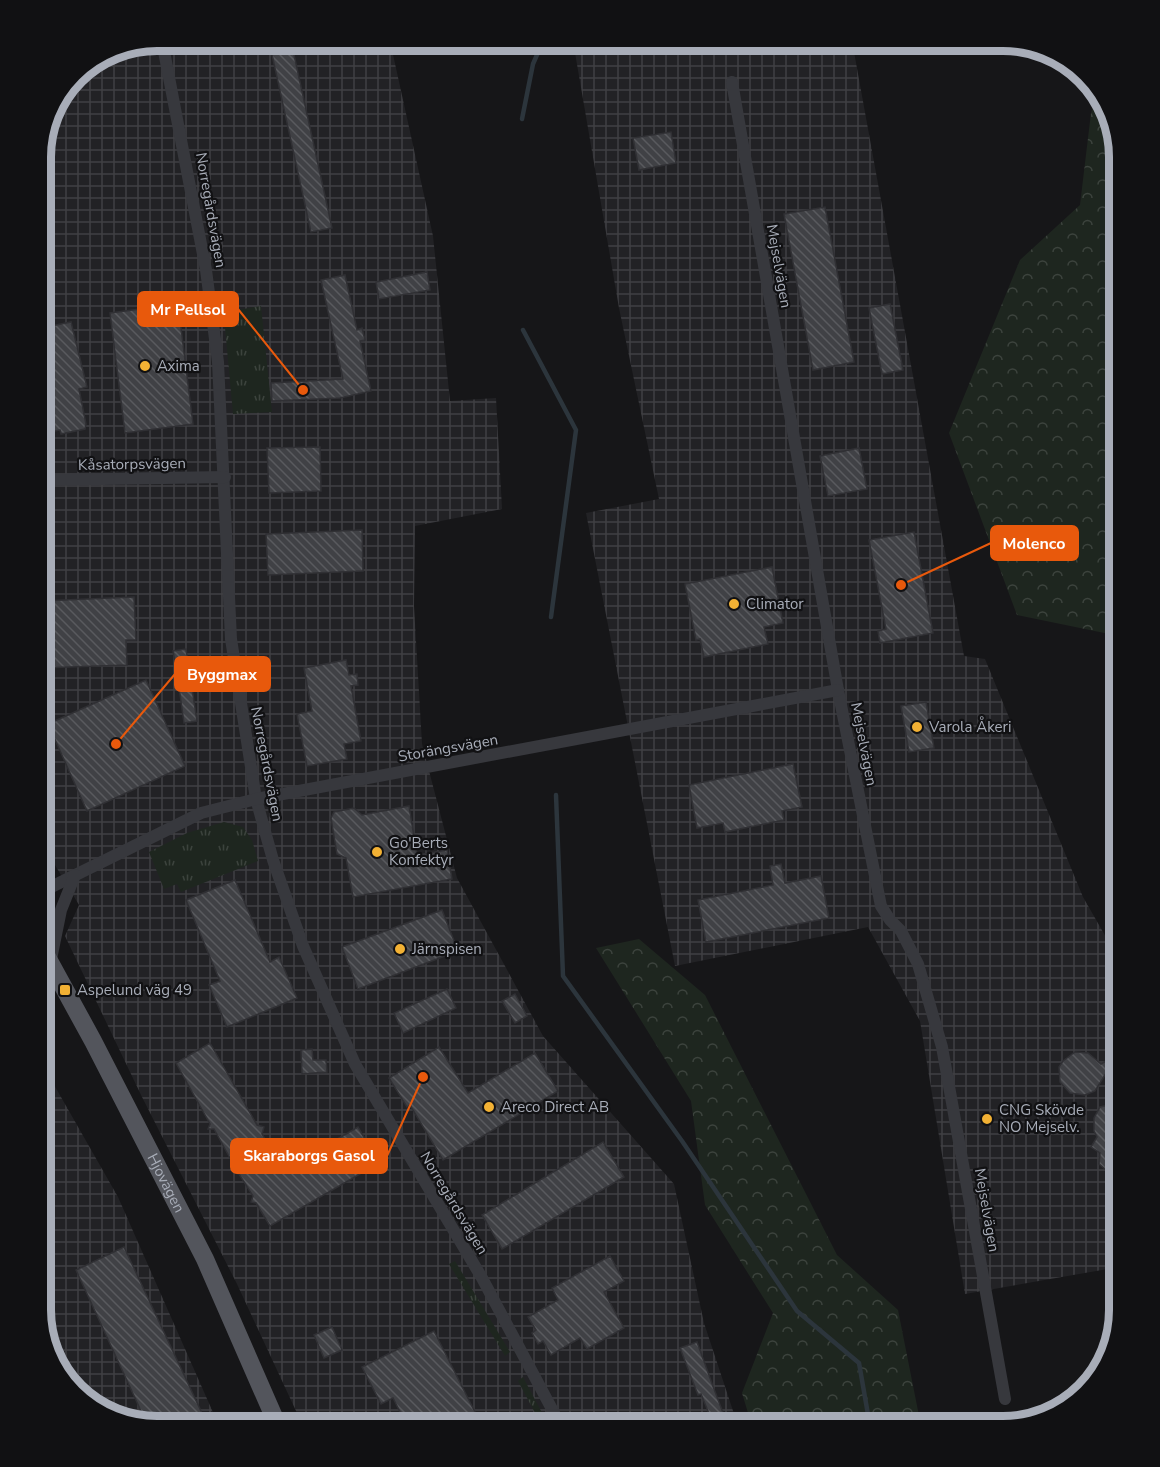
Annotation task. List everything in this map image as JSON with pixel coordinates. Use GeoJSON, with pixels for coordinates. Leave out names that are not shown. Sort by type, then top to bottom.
{"type":"FeatureCollection","features":[{"type":"Feature","properties":{"kind":"main road","name":"Hjovägen"},"geometry":{"type":"LineString","coordinates":[[51,966],[205,1259],[274,1416]]}},
{"type":"Feature","properties":{"kind":"street","name":"Norregårdsvägen"},"geometry":{"type":"LineString","coordinates":[[164,51],[206,270],[218,362],[231,639],[256,799],[294,923],[342,1038],[390,1126],[488,1288],[556,1416]]}},
{"type":"Feature","properties":{"kind":"street","name":"Mejselvägen"},"geometry":{"type":"LineString","coordinates":[[732,82],[838,690],[881,906],[901,932],[918,964],[942,1047],[1005,1399]]}},
{"type":"Feature","properties":{"kind":"street","name":"Kåsatorpsvägen"},"geometry":{"type":"LineString","coordinates":[[51,480],[225,477]]}},
{"type":"Feature","properties":{"kind":"street","name":"Storängsvägen"},"geometry":{"type":"LineString","coordinates":[[51,887],[201,813],[256,799],[838,690]]}},
{"type":"Feature","properties":{"kind":"street"},"geometry":{"type":"LineString","coordinates":[[51,959],[61,910],[75,875]]}},
{"type":"Feature","properties":{"kind":"shaded area"},"geometry":{"type":"Polygon","coordinates":[[[392,51],[433,236],[450,401],[496,398],[502,509],[415,526],[414,606],[422,744],[457,878],[543,1036],[674,1184],[704,1323],[735,1416],[298,1416],[237,1284],[142,1097],[65,936],[79,905],[55,865],[51,865],[51,150],[59,116],[73,92],[92,73],[116,59],[143,52],[392,51]]]}},
{"type":"Feature","properties":{"kind":"shaded area"},"geometry":{"type":"Polygon","coordinates":[[[575,51],[854,51],[964,656],[985,659],[1083,897],[1109,942],[1109,1269],[965,1294],[920,1021],[868,927],[675,966],[586,513],[659,499],[619,308],[575,51]]]}},
{"type":"Feature","properties":{"kind":"shaded area"},"geometry":{"type":"Polygon","coordinates":[[[51,1080],[118,1197],[215,1416],[143,1415],[116,1408],[92,1394],[77,1380],[59,1351],[51,1310],[51,1080]]]}},
{"type":"Feature","properties":{"kind":"green space"},"geometry":{"type":"Polygon","coordinates":[[[1094,103],[1105,129],[1109,157],[1109,634],[1017,615],[949,433],[1020,260],[1080,205],[1094,103]]]}},
{"type":"Feature","properties":{"kind":"green space"},"geometry":{"type":"Polygon","coordinates":[[[261,306],[272,412],[233,414],[224,317],[226,312],[261,306]]]}},
{"type":"Feature","properties":{"kind":"green space"},"geometry":{"type":"Polygon","coordinates":[[[224,822],[243,827],[252,840],[258,861],[181,892],[177,884],[164,889],[149,852],[187,833],[224,822]]]}},
{"type":"Feature","properties":{"kind":"green space"},"geometry":{"type":"Polygon","coordinates":[[[639,939],[705,995],[837,1255],[898,1310],[919,1416],[749,1416],[742,1393],[773,1313],[705,1205],[691,1101],[596,948],[639,939]]]}},
{"type":"Feature","properties":{"kind":"green space"},"geometry":{"type":"Polygon","coordinates":[[[455,1261],[510,1352],[505,1356],[449,1264],[455,1261]]]}},
{"type":"Feature","properties":{"kind":"green space"},"geometry":{"type":"Polygon","coordinates":[[[523,1377],[544,1416],[537,1416],[518,1381],[523,1377]]]}},
{"type":"Feature","properties":{"kind":"building"},"geometry":{"type":"Polygon","coordinates":[[[271,51],[293,51],[332,228],[311,232],[271,51]]]}},
{"type":"Feature","properties":{"kind":"building"},"geometry":{"type":"Polygon","coordinates":[[[671,132],[676,163],[639,170],[633,138],[671,132]]]}},
{"type":"Feature","properties":{"kind":"building"},"geometry":{"type":"Polygon","coordinates":[[[825,207],[854,362],[813,370],[784,214],[825,207]]]}},
{"type":"Feature","properties":{"kind":"building"},"geometry":{"type":"Polygon","coordinates":[[[427,272],[430,290],[379,299],[376,282],[427,272]]]}},
{"type":"Feature","properties":{"kind":"building"},"geometry":{"type":"Polygon","coordinates":[[[345,275],[357,330],[362,328],[365,340],[360,341],[371,391],[340,398],[272,401],[271,383],[343,379],[321,280],[345,275]]]}},
{"type":"Feature","properties":{"kind":"building","name":"Axima"},"geometry":{"type":"Polygon","coordinates":[[[178,304],[193,424],[125,433],[110,313],[178,304]]]}},
{"type":"Feature","properties":{"kind":"building"},"geometry":{"type":"Polygon","coordinates":[[[890,304],[903,370],[882,374],[869,308],[890,304]]]}},
{"type":"Feature","properties":{"kind":"building"},"geometry":{"type":"Polygon","coordinates":[[[71,322],[87,387],[79,389],[85,429],[61,434],[60,430],[51,432],[51,326],[71,322]]]}},
{"type":"Feature","properties":{"kind":"building"},"geometry":{"type":"Polygon","coordinates":[[[320,447],[321,491],[269,493],[267,448],[320,447]]]}},
{"type":"Feature","properties":{"kind":"building"},"geometry":{"type":"Polygon","coordinates":[[[859,448],[867,489],[828,496],[820,456],[859,448]]]}},
{"type":"Feature","properties":{"kind":"building"},"geometry":{"type":"Polygon","coordinates":[[[362,530],[363,571],[268,575],[266,534],[362,530]]]}},
{"type":"Feature","properties":{"kind":"building"},"geometry":{"type":"Polygon","coordinates":[[[914,532],[933,633],[880,643],[878,631],[886,629],[869,540],[914,532]]]}},
{"type":"Feature","properties":{"kind":"building","name":"Climator"},"geometry":{"type":"Polygon","coordinates":[[[772,567],[783,623],[764,627],[768,644],[704,657],[700,639],[696,640],[685,584],[772,567]]]}},
{"type":"Feature","properties":{"kind":"building"},"geometry":{"type":"Polygon","coordinates":[[[134,597],[136,640],[126,640],[127,665],[51,668],[51,601],[134,597]]]}},
{"type":"Feature","properties":{"kind":"building"},"geometry":{"type":"Polygon","coordinates":[[[186,649],[197,721],[184,723],[176,666],[182,663],[175,663],[173,651],[186,649]]]}},
{"type":"Feature","properties":{"kind":"building"},"geometry":{"type":"Polygon","coordinates":[[[346,660],[349,675],[357,674],[358,685],[351,686],[361,741],[344,744],[347,759],[307,766],[297,714],[312,711],[304,668],[346,660]]]}},
{"type":"Feature","properties":{"kind":"building"},"geometry":{"type":"Polygon","coordinates":[[[146,680],[185,766],[87,811],[51,731],[51,723],[146,680]]]}},
{"type":"Feature","properties":{"kind":"building","name":"Varola Åkeri"},"geometry":{"type":"Polygon","coordinates":[[[926,702],[934,748],[909,752],[901,706],[926,702]]]}},
{"type":"Feature","properties":{"kind":"building"},"geometry":{"type":"Polygon","coordinates":[[[793,764],[802,807],[782,811],[784,820],[725,832],[723,823],[697,828],[689,785],[793,764]]]}},
{"type":"Feature","properties":{"kind":"building","name":"Go'Berts Konfektyr"},"geometry":{"type":"Polygon","coordinates":[[[409,806],[417,855],[447,850],[452,879],[353,897],[346,858],[337,854],[331,818],[334,812],[354,808],[362,815],[409,806]]]}},
{"type":"Feature","properties":{"kind":"building"},"geometry":{"type":"Polygon","coordinates":[[[781,864],[785,883],[821,876],[829,918],[706,942],[698,900],[773,885],[770,866],[781,864]]]}},
{"type":"Feature","properties":{"kind":"building"},"geometry":{"type":"Polygon","coordinates":[[[235,880],[270,962],[279,957],[297,998],[227,1027],[209,985],[220,981],[186,900],[235,880]]]}},
{"type":"Feature","properties":{"kind":"building","name":"Järnspisen"},"geometry":{"type":"Polygon","coordinates":[[[442,910],[458,951],[358,989],[342,947],[442,910]]]}},
{"type":"Feature","properties":{"kind":"building"},"geometry":{"type":"Polygon","coordinates":[[[447,989],[456,1008],[403,1033],[394,1013],[447,989]]]}},
{"type":"Feature","properties":{"kind":"building"},"geometry":{"type":"Polygon","coordinates":[[[515,994],[527,1016],[515,1023],[502,1001],[515,994]]]}},
{"type":"Feature","properties":{"kind":"building"},"geometry":{"type":"Polygon","coordinates":[[[210,1043],[257,1125],[264,1127],[262,1134],[276,1158],[282,1155],[289,1167],[358,1127],[379,1163],[270,1226],[256,1203],[251,1202],[253,1196],[239,1174],[235,1173],[236,1169],[214,1129],[208,1129],[210,1124],[176,1063],[210,1043]]]}},
{"type":"Feature","properties":{"kind":"building","name":"Areco Direct AB"},"geometry":{"type":"Polygon","coordinates":[[[439,1047],[468,1093],[535,1053],[558,1091],[443,1160],[410,1105],[407,1107],[389,1078],[439,1047]]]}},
{"type":"Feature","properties":{"kind":"building"},"geometry":{"type":"Polygon","coordinates":[[[312,1049],[313,1060],[326,1060],[327,1072],[302,1074],[301,1050],[312,1049]]]}},
{"type":"Feature","properties":{"kind":"building"},"geometry":{"type":"Polygon","coordinates":[[[1075,1052],[1088,1053],[1101,1064],[1109,1059],[1109,1068],[1095,1091],[1085,1095],[1070,1093],[1060,1082],[1059,1067],[1075,1052]]]}},
{"type":"Feature","properties":{"kind":"building"},"geometry":{"type":"Polygon","coordinates":[[[1109,1105],[1109,1168],[1105,1169],[1099,1164],[1100,1153],[1091,1147],[1097,1137],[1094,1131],[1094,1118],[1100,1107],[1109,1105]]]}},
{"type":"Feature","properties":{"kind":"building"},"geometry":{"type":"Polygon","coordinates":[[[603,1142],[624,1177],[502,1249],[482,1215],[603,1142]]]}},
{"type":"Feature","properties":{"kind":"building"},"geometry":{"type":"Polygon","coordinates":[[[124,1247],[203,1416],[143,1415],[76,1270],[124,1247]]]}},
{"type":"Feature","properties":{"kind":"building"},"geometry":{"type":"Polygon","coordinates":[[[610,1256],[624,1281],[604,1292],[624,1328],[587,1349],[580,1338],[551,1355],[543,1341],[538,1344],[532,1333],[536,1330],[528,1317],[558,1300],[552,1288],[610,1256]]]}},
{"type":"Feature","properties":{"kind":"building"},"geometry":{"type":"Polygon","coordinates":[[[332,1327],[342,1350],[324,1358],[314,1335],[332,1327]]]}},
{"type":"Feature","properties":{"kind":"building"},"geometry":{"type":"Polygon","coordinates":[[[434,1331],[477,1416],[402,1416],[393,1398],[381,1404],[362,1367],[434,1331]]]}},
{"type":"Feature","properties":{"kind":"building"},"geometry":{"type":"Polygon","coordinates":[[[697,1342],[724,1416],[710,1416],[701,1394],[698,1395],[680,1348],[697,1342]]]}},
{"type":"Feature","properties":{"kind":"waterway"},"geometry":{"type":"LineString","coordinates":[[522,119],[533,64],[539,51]]}},
{"type":"Feature","properties":{"kind":"waterway"},"geometry":{"type":"LineString","coordinates":[[523,330],[576,430],[551,617]]}},
{"type":"Feature","properties":{"kind":"waterway"},"geometry":{"type":"LineString","coordinates":[[556,795],[563,976],[682,1141],[797,1311],[859,1363],[868,1416]]}},
{"type":"Feature","properties":{"kind":"place","name":"Axima"},"geometry":{"type":"Point","coordinates":[145,366]}},
{"type":"Feature","properties":{"kind":"place","name":"Mr Pellsol"},"geometry":{"type":"Point","coordinates":[303,390]}},
{"type":"Feature","properties":{"kind":"place","name":"Molenco"},"geometry":{"type":"Point","coordinates":[901,585]}},
{"type":"Feature","properties":{"kind":"place","name":"Climator"},"geometry":{"type":"Point","coordinates":[734,604]}},
{"type":"Feature","properties":{"kind":"place","name":"Varola Åkeri"},"geometry":{"type":"Point","coordinates":[917,727]}},
{"type":"Feature","properties":{"kind":"place","name":"Byggmax"},"geometry":{"type":"Point","coordinates":[116,744]}},
{"type":"Feature","properties":{"kind":"place","name":"Go'Berts Konfektyr"},"geometry":{"type":"Point","coordinates":[377,852]}},
{"type":"Feature","properties":{"kind":"place","name":"Järnspisen"},"geometry":{"type":"Point","coordinates":[400,949]}},
{"type":"Feature","properties":{"kind":"place","name":"Aspelund väg 49"},"geometry":{"type":"Point","coordinates":[65,990]}},
{"type":"Feature","properties":{"kind":"place","name":"Skaraborgs Gasol"},"geometry":{"type":"Point","coordinates":[423,1077]}},
{"type":"Feature","properties":{"kind":"place","name":"Areco Direct AB"},"geometry":{"type":"Point","coordinates":[489,1107]}},
{"type":"Feature","properties":{"kind":"place","name":"CNG Skövde NO Mejselv."},"geometry":{"type":"Point","coordinates":[987,1119]}}]}
